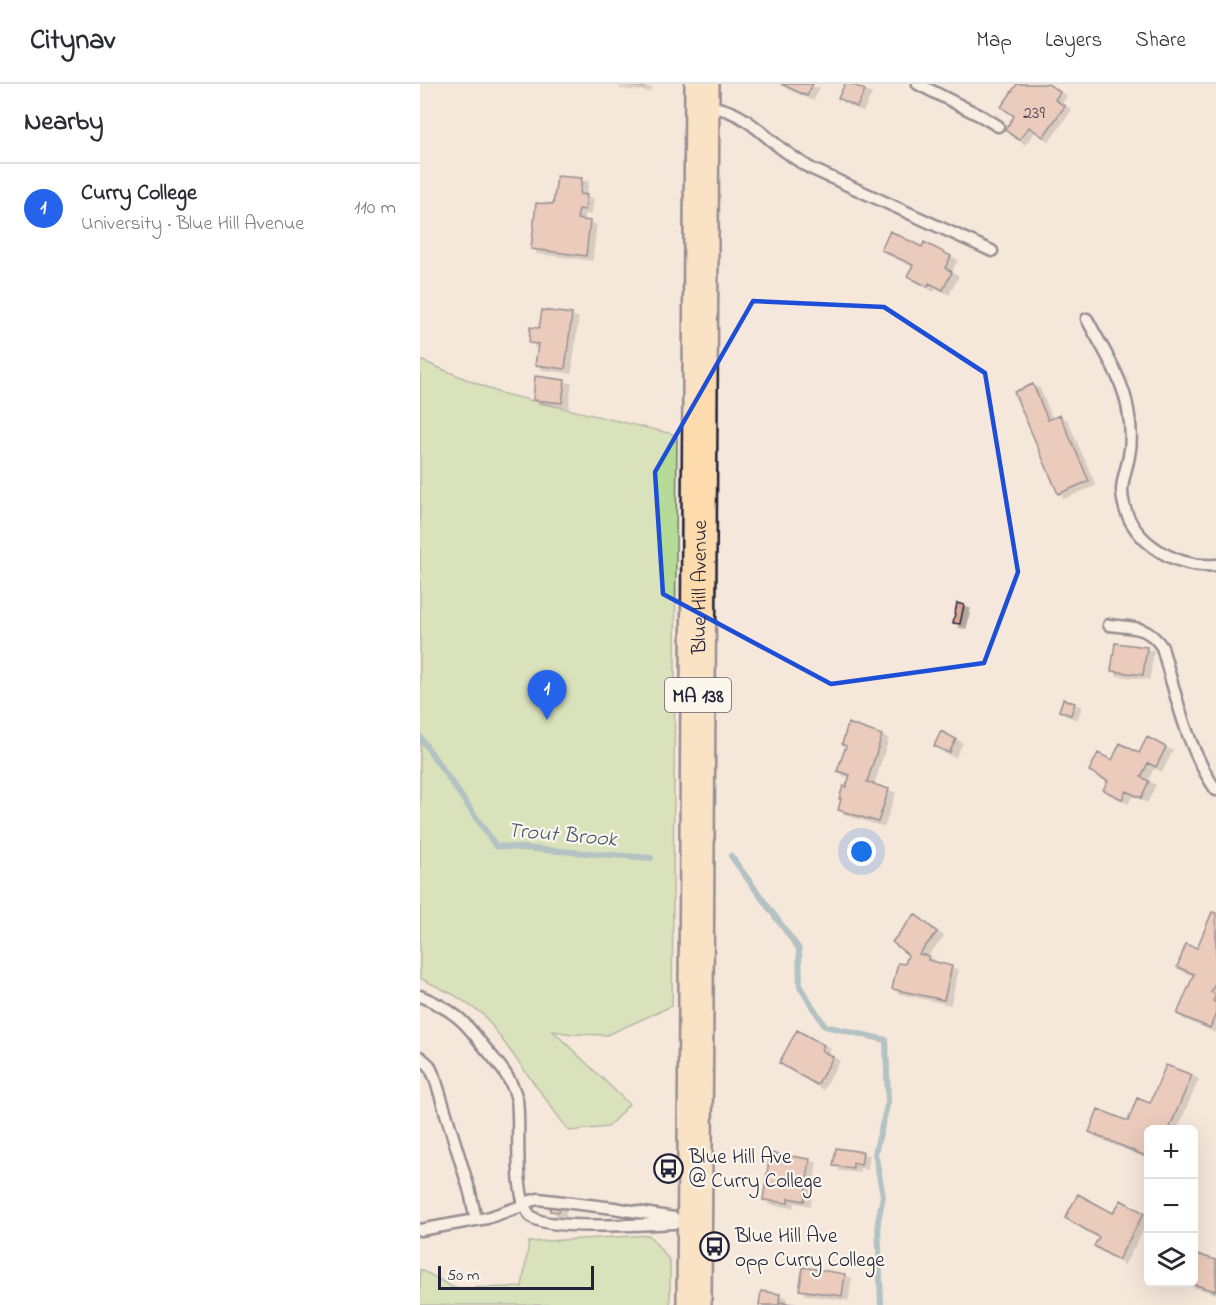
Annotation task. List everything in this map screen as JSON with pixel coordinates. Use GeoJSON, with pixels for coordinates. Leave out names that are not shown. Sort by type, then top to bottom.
{"type":"FeatureCollection","features":[{"type":"Feature","properties":{"kind":"highway","name":"Blue Hill Avenue"},"geometry":{"type":"LineString","coordinates":[[694,1305],[702,95]]}},
{"type":"Feature","properties":{"kind":"lane"},"geometry":{"type":"LineString","coordinates":[[918,84],[998,126]]}},
{"type":"Feature","properties":{"kind":"lane"},"geometry":{"type":"LineString","coordinates":[[702,95],[742,116],[810,168],[992,251]]}},
{"type":"Feature","properties":{"kind":"lane"},"geometry":{"type":"LineString","coordinates":[[1087,319],[1118,378],[1128,410],[1130,447],[1122,483],[1122,494],[1128,518],[1142,537],[1162,553],[1186,563],[1216,565]]}},
{"type":"Feature","properties":{"kind":"lane"},"geometry":{"type":"LineString","coordinates":[[1109,625],[1146,630],[1162,647],[1191,742],[1200,764],[1216,790]]}},
{"type":"Feature","properties":{"kind":"lane"},"geometry":{"type":"LineString","coordinates":[[420,996],[450,1012],[464,1023],[497,1062],[512,1084],[518,1108],[520,1183],[525,1205],[532,1217],[549,1223],[610,1226],[694,1222]]}},
{"type":"Feature","properties":{"kind":"lane"},"geometry":{"type":"LineString","coordinates":[[420,1057],[429,1065],[435,1078],[470,1192],[476,1220]]}},
{"type":"Feature","properties":{"kind":"lane"},"geometry":{"type":"LineString","coordinates":[[420,1230],[476,1220],[525,1205],[532,1200],[545,1198],[694,1222]]}},
{"type":"Feature","properties":{"kind":"highlighted area"},"geometry":{"type":"Polygon","coordinates":[[[753,301],[884,307],[985,373],[1018,572],[984,663],[831,684],[663,594],[655,472],[753,301]]]}},
{"type":"Feature","properties":{"kind":"green space"},"geometry":{"type":"Polygon","coordinates":[[[420,360],[500,393],[677,435],[672,1006],[607,1035],[553,1031],[629,1104],[608,1127],[569,1131],[484,1015],[454,995],[420,978],[420,360]]]}},
{"type":"Feature","properties":{"kind":"green space"},"geometry":{"type":"Polygon","coordinates":[[[649,1235],[670,1261],[670,1305],[420,1305],[420,1269],[454,1288],[522,1287],[529,1242],[649,1235]]]}},
{"type":"Feature","properties":{"kind":"building"},"geometry":{"type":"Polygon","coordinates":[[[614,84],[645,84],[644,87],[614,84]]]}},
{"type":"Feature","properties":{"kind":"building"},"geometry":{"type":"Polygon","coordinates":[[[781,84],[813,84],[807,96],[781,84]]]}},
{"type":"Feature","properties":{"kind":"building"},"geometry":{"type":"Polygon","coordinates":[[[845,84],[852,84],[865,90],[857,107],[838,98],[845,84]]]}},
{"type":"Feature","properties":{"kind":"building"},"geometry":{"type":"Polygon","coordinates":[[[1017,84],[1048,84],[1060,92],[1055,100],[1065,106],[1043,137],[1029,127],[1019,140],[1005,130],[1014,116],[1001,107],[1017,84]]]}},
{"type":"Feature","properties":{"kind":"building"},"geometry":{"type":"Polygon","coordinates":[[[557,176],[582,178],[580,194],[587,195],[585,210],[579,209],[577,219],[590,221],[586,256],[531,249],[536,203],[553,204],[557,176]]]}},
{"type":"Feature","properties":{"kind":"building"},"geometry":{"type":"Polygon","coordinates":[[[890,231],[922,247],[924,242],[951,256],[945,268],[952,272],[943,290],[929,283],[928,287],[907,276],[913,265],[881,250],[890,231]]]}},
{"type":"Feature","properties":{"kind":"building"},"geometry":{"type":"Polygon","coordinates":[[[542,310],[572,314],[565,369],[535,365],[538,344],[529,343],[530,327],[539,328],[542,310]]]}},
{"type":"Feature","properties":{"kind":"building"},"geometry":{"type":"Polygon","coordinates":[[[535,376],[565,380],[562,403],[533,400],[535,376]]]}},
{"type":"Feature","properties":{"kind":"building"},"geometry":{"type":"Polygon","coordinates":[[[1033,384],[1048,420],[1060,415],[1089,481],[1058,494],[1014,392],[1033,384]]]}},
{"type":"Feature","properties":{"kind":"building"},"geometry":{"type":"Polygon","coordinates":[[[957,603],[964,605],[960,624],[953,623],[957,603]]]}},
{"type":"Feature","properties":{"kind":"building"},"geometry":{"type":"Polygon","coordinates":[[[1115,643],[1147,647],[1143,675],[1111,671],[1115,643]]]}},
{"type":"Feature","properties":{"kind":"building"},"geometry":{"type":"Polygon","coordinates":[[[1063,699],[1075,703],[1071,715],[1059,711],[1063,699]]]}},
{"type":"Feature","properties":{"kind":"building"},"geometry":{"type":"Polygon","coordinates":[[[848,723],[882,735],[867,782],[889,789],[878,822],[838,810],[843,786],[846,787],[850,775],[837,771],[846,746],[842,744],[848,723]]]}},
{"type":"Feature","properties":{"kind":"building"},"geometry":{"type":"Polygon","coordinates":[[[941,731],[956,739],[949,753],[934,746],[941,731]]]}},
{"type":"Feature","properties":{"kind":"building"},"geometry":{"type":"Polygon","coordinates":[[[1147,737],[1166,747],[1156,767],[1148,763],[1141,777],[1149,781],[1141,798],[1126,791],[1122,799],[1103,790],[1108,781],[1089,771],[1098,753],[1112,760],[1120,743],[1139,753],[1147,737]]]}},
{"type":"Feature","properties":{"kind":"building"},"geometry":{"type":"Polygon","coordinates":[[[1212,912],[1216,913],[1216,981],[1211,992],[1216,995],[1213,1001],[1216,1002],[1216,1014],[1210,1028],[1177,1014],[1194,974],[1177,967],[1186,944],[1197,948],[1212,912]]]}},
{"type":"Feature","properties":{"kind":"building"},"geometry":{"type":"Polygon","coordinates":[[[915,914],[937,932],[919,954],[929,956],[928,960],[952,966],[944,1000],[892,989],[898,963],[905,964],[908,955],[892,942],[915,914]]]}},
{"type":"Feature","properties":{"kind":"building"},"geometry":{"type":"Polygon","coordinates":[[[797,1030],[824,1045],[821,1050],[833,1057],[817,1085],[779,1063],[797,1030]]]}},
{"type":"Feature","properties":{"kind":"building"},"geometry":{"type":"Polygon","coordinates":[[[1166,1065],[1192,1075],[1171,1125],[1144,1125],[1144,1155],[1089,1132],[1098,1109],[1128,1121],[1137,1098],[1150,1103],[1166,1065]]]}},
{"type":"Feature","properties":{"kind":"building"},"geometry":{"type":"Polygon","coordinates":[[[836,1148],[863,1152],[861,1165],[853,1163],[853,1168],[833,1166],[836,1148]]]}},
{"type":"Feature","properties":{"kind":"building"},"geometry":{"type":"Polygon","coordinates":[[[770,1153],[810,1159],[804,1201],[788,1198],[788,1203],[763,1200],[770,1153]]]}},
{"type":"Feature","properties":{"kind":"building"},"geometry":{"type":"Polygon","coordinates":[[[1078,1194],[1113,1213],[1121,1200],[1144,1213],[1118,1260],[1094,1246],[1099,1237],[1065,1218],[1078,1194]]]}},
{"type":"Feature","properties":{"kind":"building"},"geometry":{"type":"Polygon","coordinates":[[[551,1204],[560,1206],[559,1212],[550,1211],[551,1204]]]}},
{"type":"Feature","properties":{"kind":"building"},"geometry":{"type":"Polygon","coordinates":[[[1198,1254],[1216,1260],[1215,1291],[1198,1286],[1198,1254]]]}},
{"type":"Feature","properties":{"kind":"building"},"geometry":{"type":"Polygon","coordinates":[[[803,1267],[845,1274],[842,1296],[799,1290],[803,1267]]]}},
{"type":"Feature","properties":{"kind":"building"},"geometry":{"type":"Polygon","coordinates":[[[761,1291],[780,1294],[779,1302],[799,1305],[759,1305],[761,1291]]]}},
{"type":"Feature","properties":{"kind":"waterway","name":"Trout Brook"},"geometry":{"type":"LineString","coordinates":[[420,737],[496,846],[651,858]]}},
{"type":"Feature","properties":{"kind":"waterway","name":"Trout Brook"},"geometry":{"type":"LineString","coordinates":[[731,856],[799,949],[800,987],[825,1026],[886,1040],[888,1102],[875,1153],[883,1196],[878,1221],[881,1305]]}},
{"type":"Feature","properties":{"kind":"place","name":"Curry College"},"geometry":{"type":"Point","coordinates":[547,720]}},
{"type":"Feature","properties":{"kind":"place","name":"Blue Hill Ave @ Curry College"},"geometry":{"type":"Point","coordinates":[668,1168]}},
{"type":"Feature","properties":{"kind":"place","name":"Blue Hill Ave opp Curry College"},"geometry":{"type":"Point","coordinates":[714,1247]}}]}
